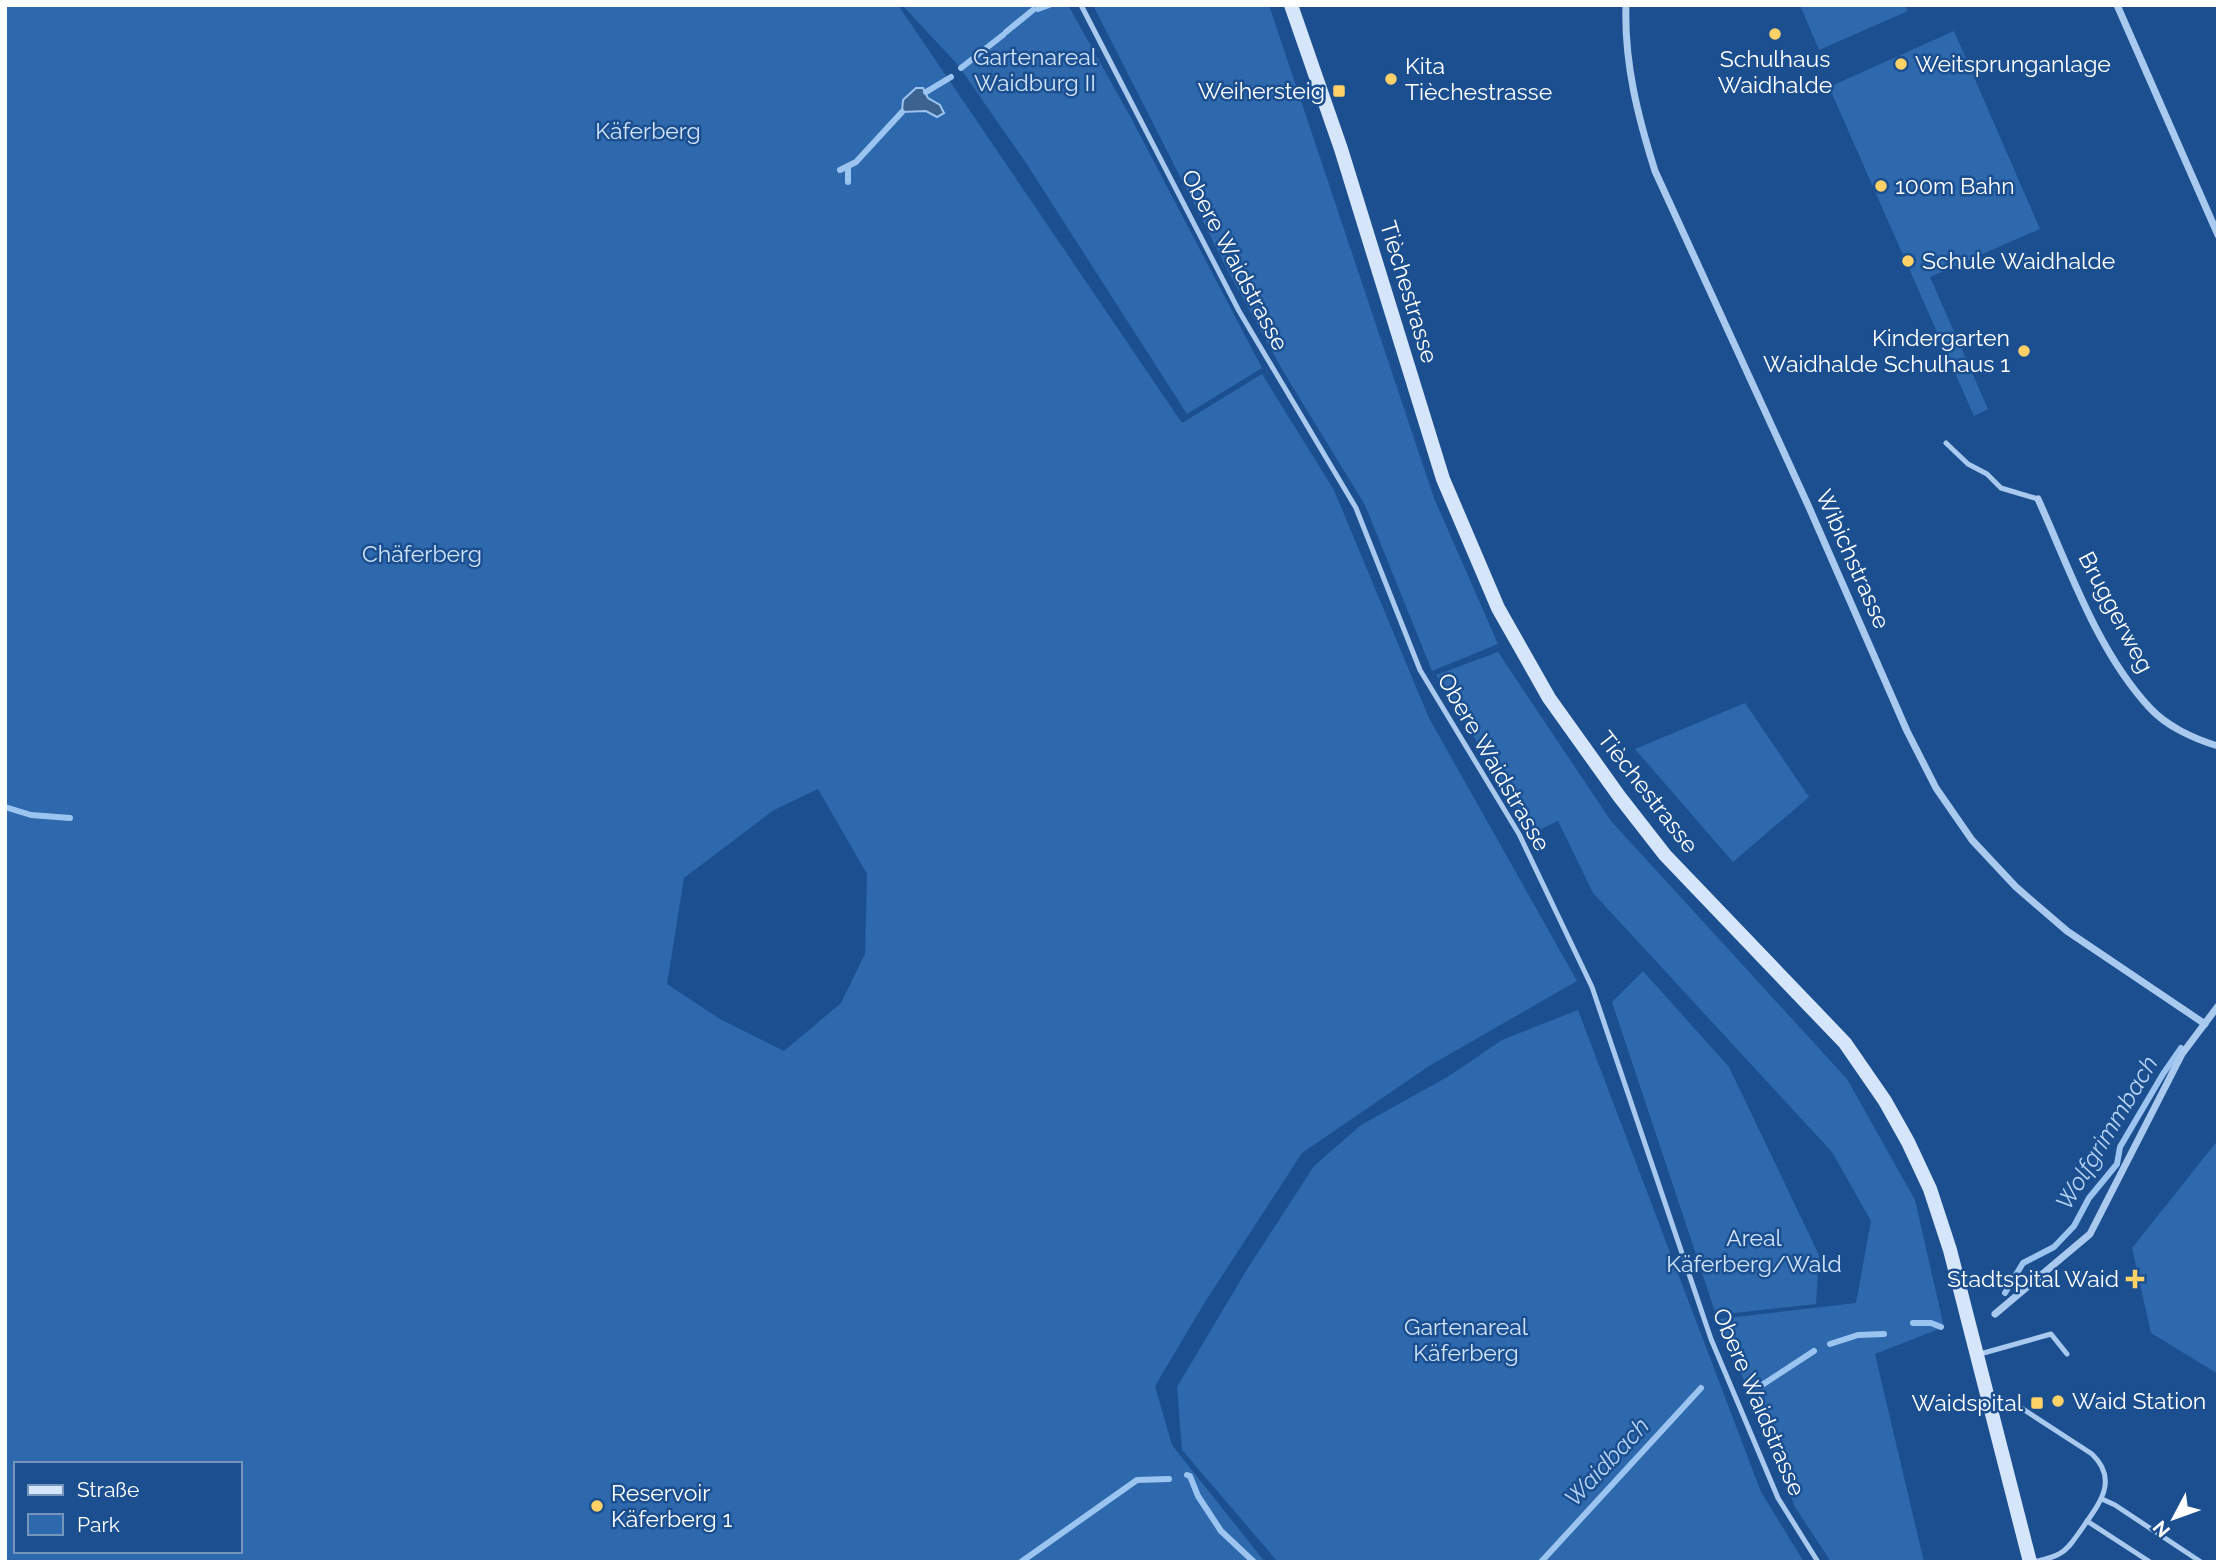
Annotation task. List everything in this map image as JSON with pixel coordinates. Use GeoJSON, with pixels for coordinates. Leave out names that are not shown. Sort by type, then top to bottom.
{"type":"FeatureCollection","features":[{"type":"Feature","properties":{"kind":"street","name":"Tièchestrasse"},"geometry":{"type":"LineString","coordinates":[[1291,5],[1341,149],[1443,479],[1498,608],[1549,698],[1665,855],[1845,1043],[1885,1101],[1908,1142],[1930,1189],[1950,1250],[2032,1562]]}},
{"type":"Feature","properties":{"kind":"street","name":"Wibichstrasse"},"geometry":{"type":"LineString","coordinates":[[1626,5],[1628,64],[1638,116],[1655,171],[1808,505],[1907,731],[1936,788],[1972,840],[2016,887],[2067,931],[2205,1024]]}},
{"type":"Feature","properties":{"kind":"street"},"geometry":{"type":"LineString","coordinates":[[2117,5],[2218,235]]}},
{"type":"Feature","properties":{"kind":"street","name":"Bruggerweg"},"geometry":{"type":"LineString","coordinates":[[2038,499],[2116,664],[2150,708],[2193,739],[2218,746]]}},
{"type":"Feature","properties":{"kind":"street"},"geometry":{"type":"LineString","coordinates":[[1995,1314],[2090,1234],[2182,1054],[2218,1006]]}},
{"type":"Feature","properties":{"kind":"lane","name":"Obere Waidstrasse"},"geometry":{"type":"LineString","coordinates":[[1081,5],[1239,311],[1356,508],[1420,670],[1520,834],[1592,987],[1711,1339],[1778,1498],[1818,1562]]}},
{"type":"Feature","properties":{"kind":"lane"},"geometry":{"type":"LineString","coordinates":[[1945,443],[1968,464],[1987,474],[2001,488],[2038,499]]}},
{"type":"Feature","properties":{"kind":"lane"},"geometry":{"type":"LineString","coordinates":[[1977,1355],[2051,1334],[2067,1354]]}},
{"type":"Feature","properties":{"kind":"lane"},"geometry":{"type":"LineString","coordinates":[[1989,1401],[2010,1400],[2092,1454],[2103,1466],[2106,1483],[2102,1499],[2068,1548],[2059,1555],[2032,1562]]}},
{"type":"Feature","properties":{"kind":"lane"},"geometry":{"type":"LineString","coordinates":[[2102,1499],[2201,1562]]}},
{"type":"Feature","properties":{"kind":"lane"},"geometry":{"type":"LineString","coordinates":[[2087,1521],[2150,1562]]}},
{"type":"Feature","properties":{"kind":"green space","name":"Chäferberg"},"geometry":{"type":"Polygon","coordinates":[[[5,5],[898,5],[1182,423],[1262,374],[1334,490],[1429,718],[1577,981],[1429,1066],[1302,1153],[1205,1302],[1155,1386],[1172,1445],[1265,1562],[5,1562],[5,5]],[[818,789],[774,810],[684,878],[667,984],[720,1019],[784,1051],[841,1003],[865,954],[867,874],[818,789]]]}},
{"type":"Feature","properties":{"kind":"green space","name":"Gartenareal Waidburg II"},"geometry":{"type":"Polygon","coordinates":[[[902,5],[1068,5],[1130,116],[1262,368],[1187,414],[1026,163],[958,65],[902,5]]]}},
{"type":"Feature","properties":{"kind":"green space"},"geometry":{"type":"Polygon","coordinates":[[[1093,5],[1269,5],[1434,498],[1498,644],[1432,671],[1365,505],[1283,371],[1230,275],[1093,5]]]}},
{"type":"Feature","properties":{"kind":"green space"},"geometry":{"type":"Polygon","coordinates":[[[1800,5],[1905,5],[1908,11],[1819,50],[1800,5]]]}},
{"type":"Feature","properties":{"kind":"green space"},"geometry":{"type":"Polygon","coordinates":[[[1954,31],[2040,229],[1930,277],[1988,409],[1974,416],[1829,87],[1954,31]]]}},
{"type":"Feature","properties":{"kind":"green space"},"geometry":{"type":"Polygon","coordinates":[[[1498,652],[1611,821],[1847,1079],[1915,1200],[1944,1327],[1875,1354],[1924,1562],[1831,1562],[1795,1507],[1719,1319],[1856,1303],[1871,1221],[1832,1152],[1593,893],[1558,821],[1533,833],[1436,675],[1498,652]]]}},
{"type":"Feature","properties":{"kind":"green space"},"geometry":{"type":"Polygon","coordinates":[[[1745,703],[1809,797],[1733,862],[1635,749],[1745,703]]]}},
{"type":"Feature","properties":{"kind":"green space","name":"Areal Käferberg/Wald"},"geometry":{"type":"Polygon","coordinates":[[[1643,971],[1729,1067],[1819,1255],[1816,1304],[1716,1315],[1612,1002],[1643,971]]]}},
{"type":"Feature","properties":{"kind":"green space","name":"Gartenareal Käferberg"},"geometry":{"type":"Polygon","coordinates":[[[1578,1010],[1761,1492],[1804,1562],[1278,1562],[1182,1450],[1177,1387],[1246,1271],[1314,1166],[1361,1125],[1449,1076],[1502,1040],[1578,1010]]]}},
{"type":"Feature","properties":{"kind":"green space"},"geometry":{"type":"Polygon","coordinates":[[[2218,1140],[2218,1374],[2151,1333],[2132,1248],[2218,1140]]]}},
{"type":"Feature","properties":{"kind":"shaded area"},"geometry":{"type":"Polygon","coordinates":[[[916,88],[923,88],[928,98],[940,105],[944,113],[937,117],[926,111],[902,112],[903,100],[916,88]]]}},
{"type":"Feature","properties":{"kind":"waterway"},"geometry":{"type":"LineString","coordinates":[[1038,9],[1049,5]]}},
{"type":"Feature","properties":{"kind":"waterway"},"geometry":{"type":"LineString","coordinates":[[1006,32],[1033,10]]}},
{"type":"Feature","properties":{"kind":"waterway"},"geometry":{"type":"LineString","coordinates":[[961,68],[1003,35]]}},
{"type":"Feature","properties":{"kind":"waterway"},"geometry":{"type":"LineString","coordinates":[[926,92],[951,77]]}},
{"type":"Feature","properties":{"kind":"waterway"},"geometry":{"type":"LineString","coordinates":[[840,170],[856,162],[902,112]]}},
{"type":"Feature","properties":{"kind":"waterway"},"geometry":{"type":"LineString","coordinates":[[848,167],[848,182]]}},
{"type":"Feature","properties":{"kind":"waterway"},"geometry":{"type":"LineString","coordinates":[[5,807],[31,815],[70,818]]}},
{"type":"Feature","properties":{"kind":"waterway","name":"Wolfgrimmbach"},"geometry":{"type":"LineString","coordinates":[[2005,1293],[2023,1263],[2054,1247],[2074,1226],[2089,1198],[2117,1164],[2120,1147],[2181,1048]]}},
{"type":"Feature","properties":{"kind":"waterway","name":"Wolfgrimmbach"},"geometry":{"type":"LineString","coordinates":[[1913,1323],[1931,1323],[1941,1327]]}},
{"type":"Feature","properties":{"kind":"waterway","name":"Wolfgrimmbach"},"geometry":{"type":"LineString","coordinates":[[1830,1344],[1858,1335],[1884,1334]]}},
{"type":"Feature","properties":{"kind":"waterway","name":"Wolfgrimmbach"},"geometry":{"type":"LineString","coordinates":[[1751,1386],[1762,1385],[1814,1351]]}},
{"type":"Feature","properties":{"kind":"waterway","name":"Waidbach"},"geometry":{"type":"LineString","coordinates":[[1541,1562],[1701,1388]]}},
{"type":"Feature","properties":{"kind":"waterway","name":"Waidbach"},"geometry":{"type":"LineString","coordinates":[[1187,1475],[1221,1531],[1254,1562]]}},
{"type":"Feature","properties":{"kind":"waterway","name":"Waidbach"},"geometry":{"type":"LineString","coordinates":[[1021,1562],[1137,1480],[1169,1479]]}},
{"type":"Feature","properties":{"kind":"place","name":"Schulhaus Waidhalde"},"geometry":{"type":"Point","coordinates":[1775,34]}},
{"type":"Feature","properties":{"kind":"place","name":"Weitsprunganlage"},"geometry":{"type":"Point","coordinates":[1901,64]}},
{"type":"Feature","properties":{"kind":"place","name":"Kita Tièchestrasse"},"geometry":{"type":"Point","coordinates":[1391,79]}},
{"type":"Feature","properties":{"kind":"place","name":"Weihersteig"},"geometry":{"type":"Point","coordinates":[1339,91]}},
{"type":"Feature","properties":{"kind":"place","name":"100m Bahn"},"geometry":{"type":"Point","coordinates":[1881,186]}},
{"type":"Feature","properties":{"kind":"place","name":"Schule Waidhalde"},"geometry":{"type":"Point","coordinates":[1908,261]}},
{"type":"Feature","properties":{"kind":"place","name":"Kindergarten Waidhalde Schulhaus 1"},"geometry":{"type":"Point","coordinates":[2024,351]}},
{"type":"Feature","properties":{"kind":"place","name":"Stadtspital Waid"},"geometry":{"type":"Point","coordinates":[2135,1279]}},
{"type":"Feature","properties":{"kind":"place","name":"Waid Station"},"geometry":{"type":"Point","coordinates":[2058,1401]}},
{"type":"Feature","properties":{"kind":"place","name":"Waidspital"},"geometry":{"type":"Point","coordinates":[2037,1403]}},
{"type":"Feature","properties":{"kind":"place","name":"Reservoir Käferberg 1"},"geometry":{"type":"Point","coordinates":[597,1506]}},
{"type":"Feature","properties":{"kind":"park label","name":"Käferberg"},"geometry":{"type":"Point","coordinates":[648,131]}}]}
